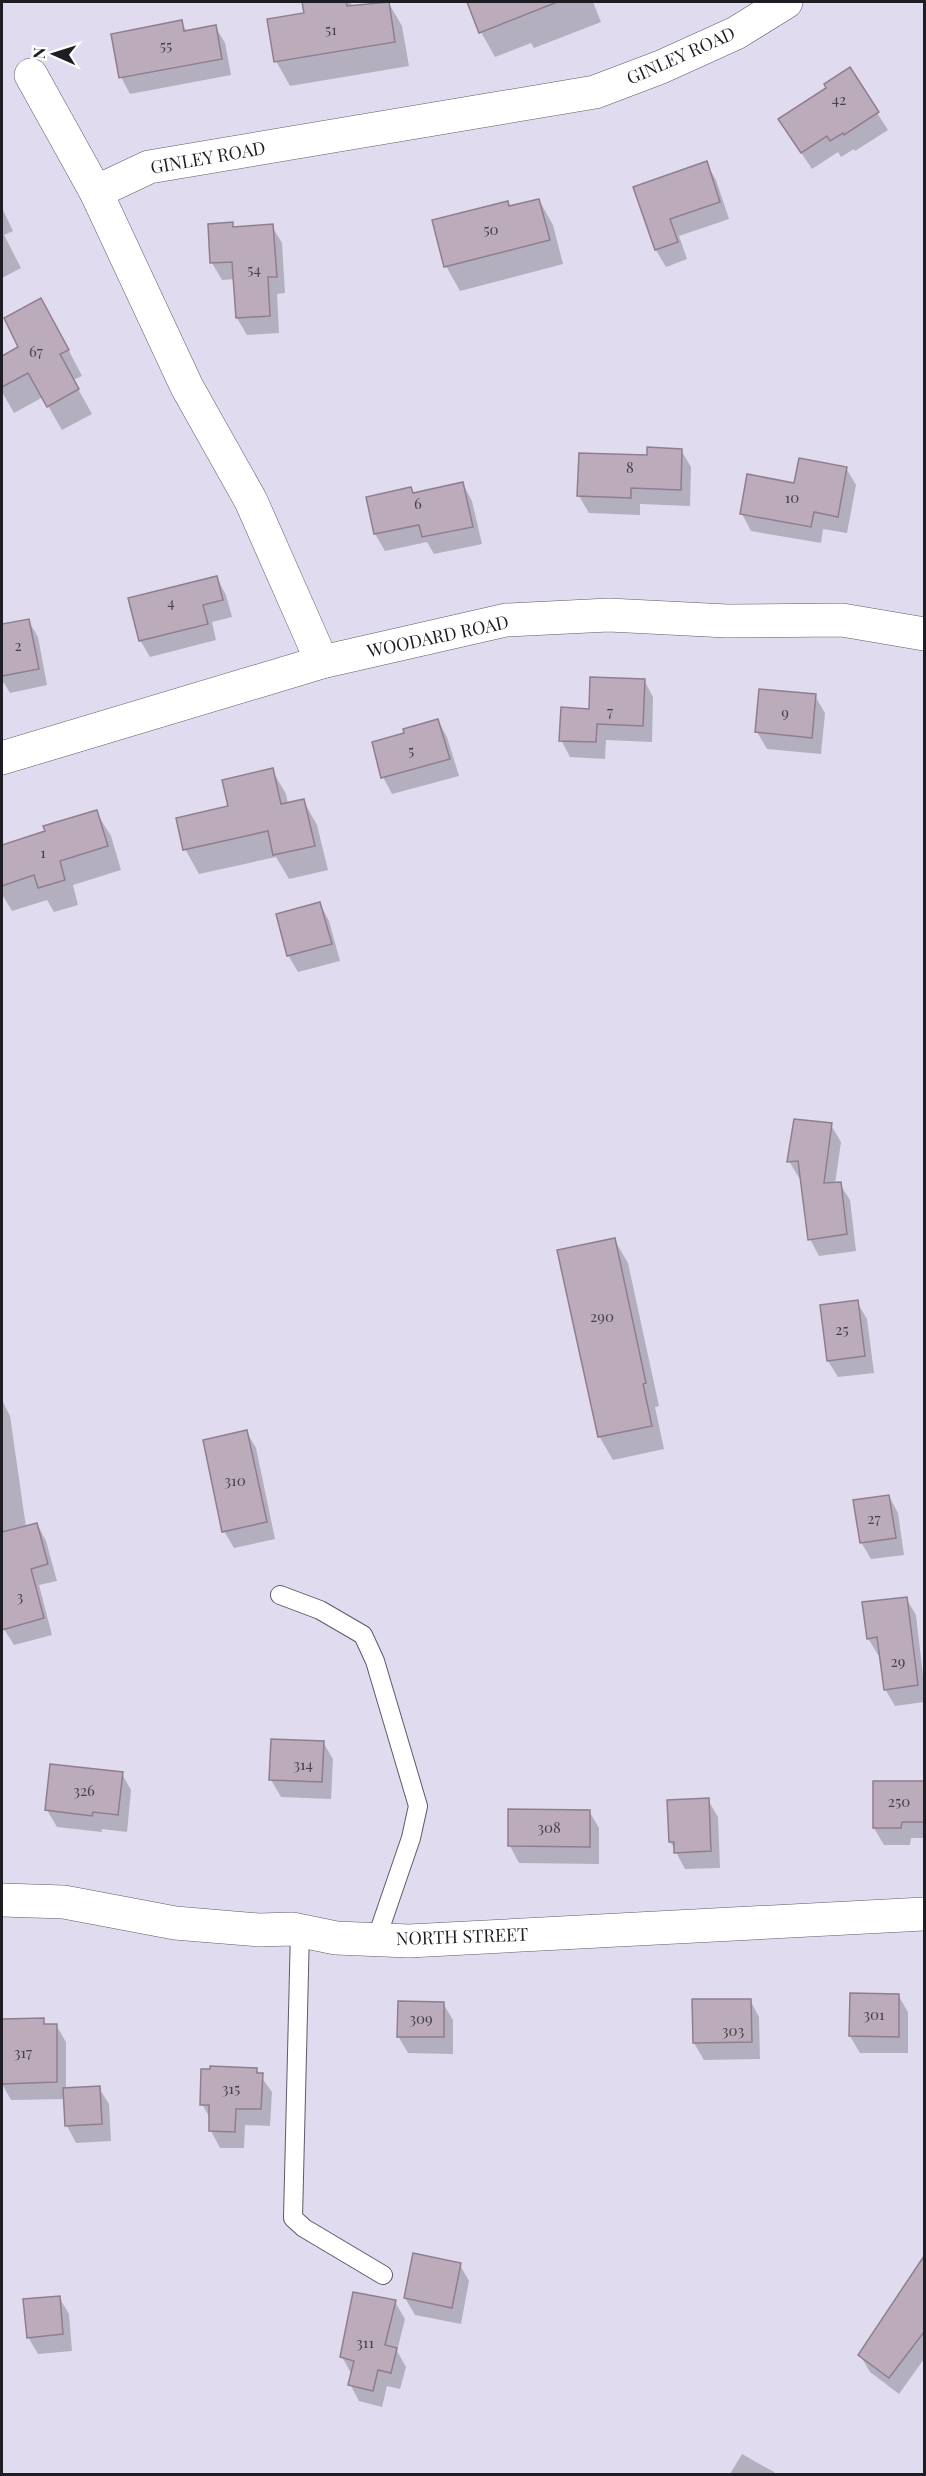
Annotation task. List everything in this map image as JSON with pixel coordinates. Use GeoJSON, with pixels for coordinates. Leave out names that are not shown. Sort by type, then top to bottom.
{"type":"FeatureCollection","features":[{"type":"Feature","properties":{"kind":"street","name":"GINLEY ROAD"},"geometry":{"type":"LineString","coordinates":[[96,192],[149,167],[595,92],[661,67],[736,33],[786,2]]}},
{"type":"Feature","properties":{"kind":"street"},"geometry":{"type":"LineString","coordinates":[[31,75],[96,192],[188,387],[251,501],[322,662]]}},
{"type":"Feature","properties":{"kind":"street","name":"WOODARD ROAD"},"geometry":{"type":"LineString","coordinates":[[2,758],[322,662],[506,620],[609,615],[727,621],[843,620],[924,634]]}},
{"type":"Feature","properties":{"kind":"street","name":"NORTH STREET"},"geometry":{"type":"LineString","coordinates":[[2,1900],[64,1902],[175,1923],[300,1930],[336,1938],[409,1941],[924,1914]]}},
{"type":"Feature","properties":{"kind":"lane"},"geometry":{"type":"LineString","coordinates":[[280,1595],[320,1610],[363,1635],[375,1661],[418,1806],[411,1838],[376,1940]]}},
{"type":"Feature","properties":{"kind":"lane"},"geometry":{"type":"LineString","coordinates":[[300,1930],[293,2218],[304,2228],[383,2275]]}},
{"type":"Feature","properties":{"kind":"building"},"geometry":{"type":"Polygon","coordinates":[[[302,2],[346,2],[347,6],[389,2],[395,42],[274,62],[267,19],[304,13],[302,2]]]}},
{"type":"Feature","properties":{"kind":"building"},"geometry":{"type":"Polygon","coordinates":[[[467,2],[554,2],[555,3],[479,33],[467,2]]]}},
{"type":"Feature","properties":{"kind":"building"},"geometry":{"type":"Polygon","coordinates":[[[182,20],[184,31],[216,25],[222,59],[119,78],[111,34],[182,20]]]}},
{"type":"Feature","properties":{"kind":"building"},"geometry":{"type":"Polygon","coordinates":[[[850,67],[879,112],[844,135],[843,133],[830,141],[827,136],[801,153],[778,119],[826,88],[824,84],[850,67]]]}},
{"type":"Feature","properties":{"kind":"building"},"geometry":{"type":"Polygon","coordinates":[[[707,161],[720,202],[670,219],[678,242],[655,250],[633,187],[707,161]]]}},
{"type":"Feature","properties":{"kind":"building"},"geometry":{"type":"Polygon","coordinates":[[[539,199],[550,240],[444,267],[432,220],[508,201],[509,206],[539,199]]]}},
{"type":"Feature","properties":{"kind":"building"},"geometry":{"type":"Polygon","coordinates":[[[233,222],[233,227],[273,224],[277,277],[268,277],[270,316],[236,318],[232,262],[210,263],[208,224],[233,222]]]}},
{"type":"Feature","properties":{"kind":"building"},"geometry":{"type":"Polygon","coordinates":[[[41,298],[69,350],[60,354],[79,389],[47,407],[28,373],[2,387],[2,356],[18,347],[4,318],[41,298]]]}},
{"type":"Feature","properties":{"kind":"building"},"geometry":{"type":"Polygon","coordinates":[[[647,447],[682,449],[681,490],[631,488],[631,498],[577,496],[579,453],[647,455],[647,447]]]}},
{"type":"Feature","properties":{"kind":"building"},"geometry":{"type":"Polygon","coordinates":[[[799,458],[847,467],[838,517],[814,512],[811,527],[740,514],[747,474],[794,483],[799,458]]]}},
{"type":"Feature","properties":{"kind":"building"},"geometry":{"type":"Polygon","coordinates":[[[463,482],[473,527],[422,537],[419,525],[374,534],[366,497],[411,487],[413,493],[463,482]]]}},
{"type":"Feature","properties":{"kind":"building"},"geometry":{"type":"Polygon","coordinates":[[[217,576],[223,600],[203,605],[208,624],[139,641],[128,598],[217,576]]]}},
{"type":"Feature","properties":{"kind":"building"},"geometry":{"type":"Polygon","coordinates":[[[29,619],[39,669],[2,676],[2,624],[29,619]]]}},
{"type":"Feature","properties":{"kind":"building"},"geometry":{"type":"Polygon","coordinates":[[[590,677],[645,679],[643,726],[597,724],[596,742],[559,741],[561,707],[589,709],[590,677]]]}},
{"type":"Feature","properties":{"kind":"building"},"geometry":{"type":"Polygon","coordinates":[[[759,689],[816,694],[812,738],[755,732],[759,689]]]}},
{"type":"Feature","properties":{"kind":"building"},"geometry":{"type":"Polygon","coordinates":[[[438,719],[450,759],[381,778],[372,742],[404,733],[403,729],[438,719]]]}},
{"type":"Feature","properties":{"kind":"building"},"geometry":{"type":"Polygon","coordinates":[[[273,768],[281,804],[304,799],[315,846],[273,855],[268,831],[183,850],[176,818],[228,806],[222,780],[273,768]]]}},
{"type":"Feature","properties":{"kind":"building"},"geometry":{"type":"Polygon","coordinates":[[[97,810],[108,846],[60,861],[65,880],[38,888],[34,875],[2,886],[2,845],[45,831],[43,826],[97,810]]]}},
{"type":"Feature","properties":{"kind":"building"},"geometry":{"type":"Polygon","coordinates":[[[320,902],[332,944],[287,956],[276,914],[320,902]]]}},
{"type":"Feature","properties":{"kind":"building"},"geometry":{"type":"Polygon","coordinates":[[[794,1119],[832,1123],[824,1183],[841,1182],[847,1234],[808,1240],[798,1161],[787,1162],[794,1119]]]}},
{"type":"Feature","properties":{"kind":"building"},"geometry":{"type":"Polygon","coordinates":[[[615,1238],[646,1383],[643,1384],[652,1426],[598,1437],[557,1250],[615,1238]]]}},
{"type":"Feature","properties":{"kind":"building"},"geometry":{"type":"Polygon","coordinates":[[[858,1300],[865,1356],[827,1361],[820,1305],[858,1300]]]}},
{"type":"Feature","properties":{"kind":"building"},"geometry":{"type":"Polygon","coordinates":[[[247,1430],[267,1522],[222,1532],[203,1440],[247,1430]]]}},
{"type":"Feature","properties":{"kind":"building"},"geometry":{"type":"Polygon","coordinates":[[[889,1495],[896,1538],[860,1543],[853,1500],[889,1495]]]}},
{"type":"Feature","properties":{"kind":"building"},"geometry":{"type":"Polygon","coordinates":[[[37,1523],[48,1564],[31,1569],[44,1618],[2,1630],[2,1532],[37,1523]]]}},
{"type":"Feature","properties":{"kind":"building"},"geometry":{"type":"Polygon","coordinates":[[[907,1597],[918,1685],[884,1690],[877,1637],[867,1639],[862,1602],[907,1597]]]}},
{"type":"Feature","properties":{"kind":"building"},"geometry":{"type":"Polygon","coordinates":[[[271,1739],[324,1741],[322,1782],[269,1780],[271,1739]]]}},
{"type":"Feature","properties":{"kind":"building"},"geometry":{"type":"Polygon","coordinates":[[[50,1764],[123,1772],[118,1815],[93,1812],[92,1816],[45,1810],[50,1764]]]}},
{"type":"Feature","properties":{"kind":"building"},"geometry":{"type":"Polygon","coordinates":[[[873,1781],[924,1781],[924,1822],[902,1822],[901,1828],[873,1828],[873,1781]]]}},
{"type":"Feature","properties":{"kind":"building"},"geometry":{"type":"Polygon","coordinates":[[[709,1798],[711,1851],[674,1853],[674,1842],[669,1842],[667,1800],[709,1798]]]}},
{"type":"Feature","properties":{"kind":"building"},"geometry":{"type":"Polygon","coordinates":[[[508,1809],[590,1810],[590,1847],[508,1846],[508,1809]]]}},
{"type":"Feature","properties":{"kind":"building"},"geometry":{"type":"Polygon","coordinates":[[[850,1993],[899,1994],[899,2037],[849,2036],[850,1993]]]}},
{"type":"Feature","properties":{"kind":"building"},"geometry":{"type":"Polygon","coordinates":[[[692,1999],[751,1999],[752,2042],[693,2043],[692,1999]]]}},
{"type":"Feature","properties":{"kind":"building"},"geometry":{"type":"Polygon","coordinates":[[[398,2001],[444,2002],[444,2037],[397,2037],[398,2001]]]}},
{"type":"Feature","properties":{"kind":"building"},"geometry":{"type":"Polygon","coordinates":[[[44,2018],[44,2024],[57,2024],[57,2082],[2,2084],[2,2019],[44,2018]]]}},
{"type":"Feature","properties":{"kind":"building"},"geometry":{"type":"Polygon","coordinates":[[[210,2066],[257,2068],[257,2073],[263,2073],[261,2109],[236,2109],[235,2132],[209,2131],[209,2105],[200,2105],[201,2069],[210,2069],[210,2066]]]}},
{"type":"Feature","properties":{"kind":"building"},"geometry":{"type":"Polygon","coordinates":[[[100,2086],[102,2124],[65,2126],[63,2088],[100,2086]]]}},
{"type":"Feature","properties":{"kind":"building"},"geometry":{"type":"Polygon","coordinates":[[[413,2253],[461,2263],[452,2308],[404,2298],[413,2253]]]}},
{"type":"Feature","properties":{"kind":"building"},"geometry":{"type":"Polygon","coordinates":[[[924,2256],[924,2332],[889,2378],[858,2355],[924,2256]]]}},
{"type":"Feature","properties":{"kind":"building"},"geometry":{"type":"Polygon","coordinates":[[[353,2292],[396,2300],[385,2345],[397,2348],[391,2373],[378,2370],[373,2391],[348,2385],[354,2361],[340,2357],[353,2292]]]}},
{"type":"Feature","properties":{"kind":"building"},"geometry":{"type":"Polygon","coordinates":[[[60,2296],[63,2334],[27,2338],[23,2299],[60,2296]]]}}]}
